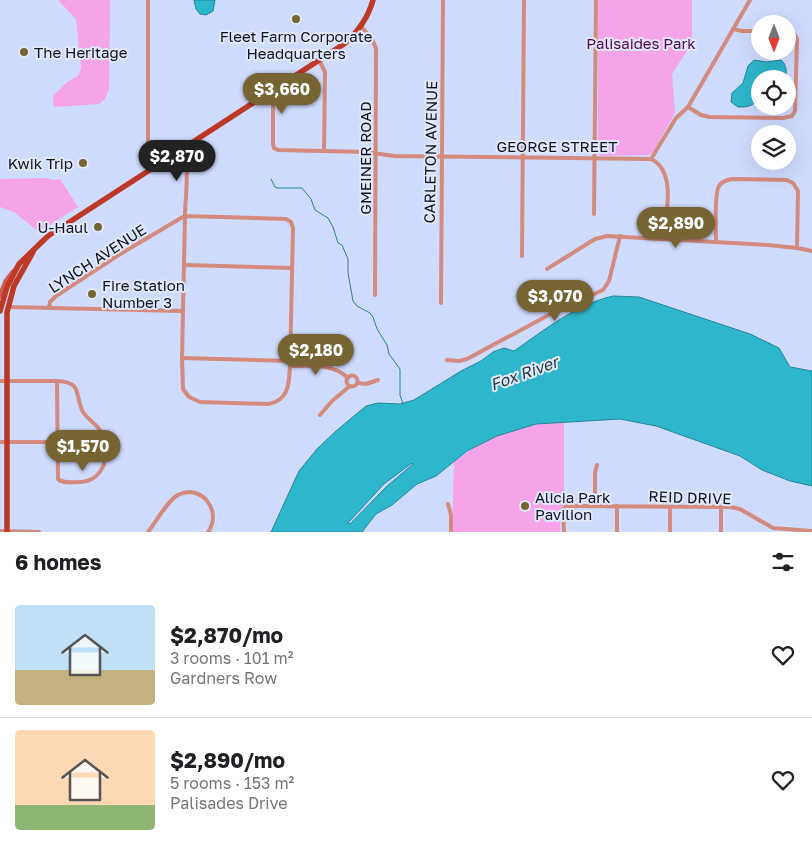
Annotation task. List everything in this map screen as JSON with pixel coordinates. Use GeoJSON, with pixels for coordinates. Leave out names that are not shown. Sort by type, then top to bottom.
{"type":"FeatureCollection","features":[{"type":"Feature","properties":{"kind":"main road"},"geometry":{"type":"LineString","coordinates":[[0,296],[6,280],[22,260],[57,229],[344,44],[361,26],[368,15],[373,0]]}},
{"type":"Feature","properties":{"kind":"main road"},"geometry":{"type":"LineString","coordinates":[[2,307],[34,249]]}},
{"type":"Feature","properties":{"kind":"main road"},"geometry":{"type":"LineString","coordinates":[[7,532],[3,442],[2,307],[15,270]]}},
{"type":"Feature","properties":{"kind":"street"},"geometry":{"type":"LineString","coordinates":[[148,0],[149,170]]}},
{"type":"Feature","properties":{"kind":"street","name":"CARLETON AVENUE"},"geometry":{"type":"LineString","coordinates":[[441,304],[443,0]]}},
{"type":"Feature","properties":{"kind":"street"},"geometry":{"type":"LineString","coordinates":[[522,256],[524,0]]}},
{"type":"Feature","properties":{"kind":"street"},"geometry":{"type":"LineString","coordinates":[[594,214],[596,0]]}},
{"type":"Feature","properties":{"kind":"street"},"geometry":{"type":"LineString","coordinates":[[664,239],[667,179],[662,167],[651,159],[676,118],[688,107],[750,0]]}},
{"type":"Feature","properties":{"kind":"street","name":"GMEINER ROAD"},"geometry":{"type":"LineString","coordinates":[[361,26],[373,41],[376,49],[375,295]]}},
{"type":"Feature","properties":{"kind":"street"},"geometry":{"type":"LineString","coordinates":[[733,29],[751,31]]}},
{"type":"Feature","properties":{"kind":"street"},"geometry":{"type":"LineString","coordinates":[[688,107],[701,115],[710,117],[783,118],[792,116],[795,111],[796,37]]}},
{"type":"Feature","properties":{"kind":"street"},"geometry":{"type":"LineString","coordinates":[[319,60],[325,72],[324,151]]}},
{"type":"Feature","properties":{"kind":"street","name":"GEORGE STREET"},"geometry":{"type":"LineString","coordinates":[[269,92],[273,103],[273,144],[274,148],[278,150],[324,151],[385,156],[651,159]]}},
{"type":"Feature","properties":{"kind":"street"},"geometry":{"type":"LineString","coordinates":[[185,147],[187,161],[185,216],[185,265],[182,358],[183,389],[189,396],[200,402],[275,403],[283,397],[288,389],[293,228],[288,220],[283,219],[185,216]]}},
{"type":"Feature","properties":{"kind":"street"},"geometry":{"type":"LineString","coordinates":[[716,242],[717,192],[720,184],[732,179],[784,179],[793,183],[798,191],[797,248]]}},
{"type":"Feature","properties":{"kind":"street","name":"LYNCH AVENUE"},"geometry":{"type":"LineString","coordinates":[[49,308],[50,302],[56,296],[185,216]]}},
{"type":"Feature","properties":{"kind":"street"},"geometry":{"type":"LineString","coordinates":[[546,269],[595,239],[607,236],[716,242],[797,248],[812,251]]}},
{"type":"Feature","properties":{"kind":"street"},"geometry":{"type":"LineString","coordinates":[[447,360],[459,361],[467,358],[558,310],[603,290],[609,281],[620,236]]}},
{"type":"Feature","properties":{"kind":"street"},"geometry":{"type":"LineString","coordinates":[[185,265],[292,268]]}},
{"type":"Feature","properties":{"kind":"street"},"geometry":{"type":"LineString","coordinates":[[2,307],[183,311]]}},
{"type":"Feature","properties":{"kind":"street"},"geometry":{"type":"LineString","coordinates":[[290,336],[342,337]]}},
{"type":"Feature","properties":{"kind":"street"},"geometry":{"type":"LineString","coordinates":[[182,358],[324,367],[339,371],[348,378]]}},
{"type":"Feature","properties":{"kind":"street"},"geometry":{"type":"LineString","coordinates":[[348,378],[350,376],[356,377],[358,383]]}},
{"type":"Feature","properties":{"kind":"street"},"geometry":{"type":"LineString","coordinates":[[348,378],[347,384],[350,386]]}},
{"type":"Feature","properties":{"kind":"street"},"geometry":{"type":"LineString","coordinates":[[320,415],[332,401],[350,386],[355,386],[358,383],[369,384],[378,380]]}},
{"type":"Feature","properties":{"kind":"street"},"geometry":{"type":"LineString","coordinates":[[3,381],[57,381],[68,382],[75,388],[82,411],[102,434],[105,444],[105,458],[102,471],[96,477],[87,481],[60,482],[57,477],[57,381]]}},
{"type":"Feature","properties":{"kind":"street"},"geometry":{"type":"LineString","coordinates":[[3,442],[57,442]]}},
{"type":"Feature","properties":{"kind":"street"},"geometry":{"type":"LineString","coordinates":[[595,506],[595,473],[597,465]]}},
{"type":"Feature","properties":{"kind":"street"},"geometry":{"type":"LineString","coordinates":[[148,532],[172,499],[187,492],[201,496],[211,506],[214,518],[208,532]]}},
{"type":"Feature","properties":{"kind":"street"},"geometry":{"type":"LineString","coordinates":[[448,504],[451,515],[451,532]]}},
{"type":"Feature","properties":{"kind":"street","name":"REID DRIVE"},"geometry":{"type":"LineString","coordinates":[[564,532],[564,508],[569,506],[721,507],[740,510],[772,530],[812,531]]}},
{"type":"Feature","properties":{"kind":"street"},"geometry":{"type":"LineString","coordinates":[[617,506],[617,532]]}},
{"type":"Feature","properties":{"kind":"street"},"geometry":{"type":"LineString","coordinates":[[670,507],[670,532]]}},
{"type":"Feature","properties":{"kind":"street"},"geometry":{"type":"LineString","coordinates":[[721,507],[721,532]]}},
{"type":"Feature","properties":{"kind":"street"},"geometry":{"type":"LineString","coordinates":[[0,531],[39,532]]}},
{"type":"Feature","properties":{"kind":"green space"},"geometry":{"type":"Polygon","coordinates":[[[58,0],[110,0],[109,89],[105,99],[99,104],[54,107],[53,96],[67,82],[78,76],[81,68],[76,19],[58,0]]]}},
{"type":"Feature","properties":{"kind":"green space","name":"Palisaides Park"},"geometry":{"type":"Polygon","coordinates":[[[598,0],[692,0],[692,43],[672,74],[675,113],[649,155],[601,156],[598,154],[598,0]]]}},
{"type":"Feature","properties":{"kind":"green space"},"geometry":{"type":"Polygon","coordinates":[[[0,179],[60,179],[78,207],[39,232],[14,212],[0,207],[0,179]]]}},
{"type":"Feature","properties":{"kind":"green space"},"geometry":{"type":"Polygon","coordinates":[[[564,422],[564,504],[560,513],[560,532],[452,532],[454,462],[482,443],[503,433],[536,424],[564,422]]]}},
{"type":"Feature","properties":{"kind":"water"},"geometry":{"type":"Polygon","coordinates":[[[194,0],[215,0],[213,11],[206,15],[200,14],[196,9],[194,0]]]}},
{"type":"Feature","properties":{"kind":"water"},"geometry":{"type":"Polygon","coordinates":[[[754,60],[767,62],[781,60],[786,70],[751,70],[751,105],[738,107],[731,102],[732,93],[743,83],[748,66],[754,60]]]}},
{"type":"Feature","properties":{"kind":"water","name":"Fox River"},"geometry":{"type":"Polygon","coordinates":[[[613,296],[639,297],[750,334],[779,348],[790,367],[812,371],[812,486],[790,481],[762,470],[740,456],[656,426],[620,419],[536,424],[497,436],[467,451],[436,476],[417,484],[392,505],[376,514],[362,532],[271,532],[299,471],[317,449],[366,406],[378,403],[400,404],[414,400],[493,352],[504,348],[514,351],[549,326],[586,305],[613,296]],[[413,464],[384,484],[348,523],[350,524],[386,487],[413,464]]]}},
{"type":"Feature","properties":{"kind":"waterway"},"geometry":{"type":"LineString","coordinates":[[271,179],[275,187],[278,188],[302,188],[311,199],[315,210],[328,218],[338,243],[342,245],[348,259],[348,273],[353,301],[373,317],[377,329],[387,345],[389,354],[400,369],[400,395],[403,404]]}},
{"type":"Feature","properties":{"kind":"place","name":"Fleet Farm Corporate Headquarters"},"geometry":{"type":"Point","coordinates":[296,19]}},
{"type":"Feature","properties":{"kind":"place","name":"The Heritage"},"geometry":{"type":"Point","coordinates":[24,52]}},
{"type":"Feature","properties":{"kind":"place","name":"Kwik Trip"},"geometry":{"type":"Point","coordinates":[83,163]}},
{"type":"Feature","properties":{"kind":"place","name":"U-Haul"},"geometry":{"type":"Point","coordinates":[98,227]}},
{"type":"Feature","properties":{"kind":"place","name":"Fire Station Number 3"},"geometry":{"type":"Point","coordinates":[92,294]}},
{"type":"Feature","properties":{"kind":"place","name":"Alicia Park Pavilion"},"geometry":{"type":"Point","coordinates":[525,506]}}]}
